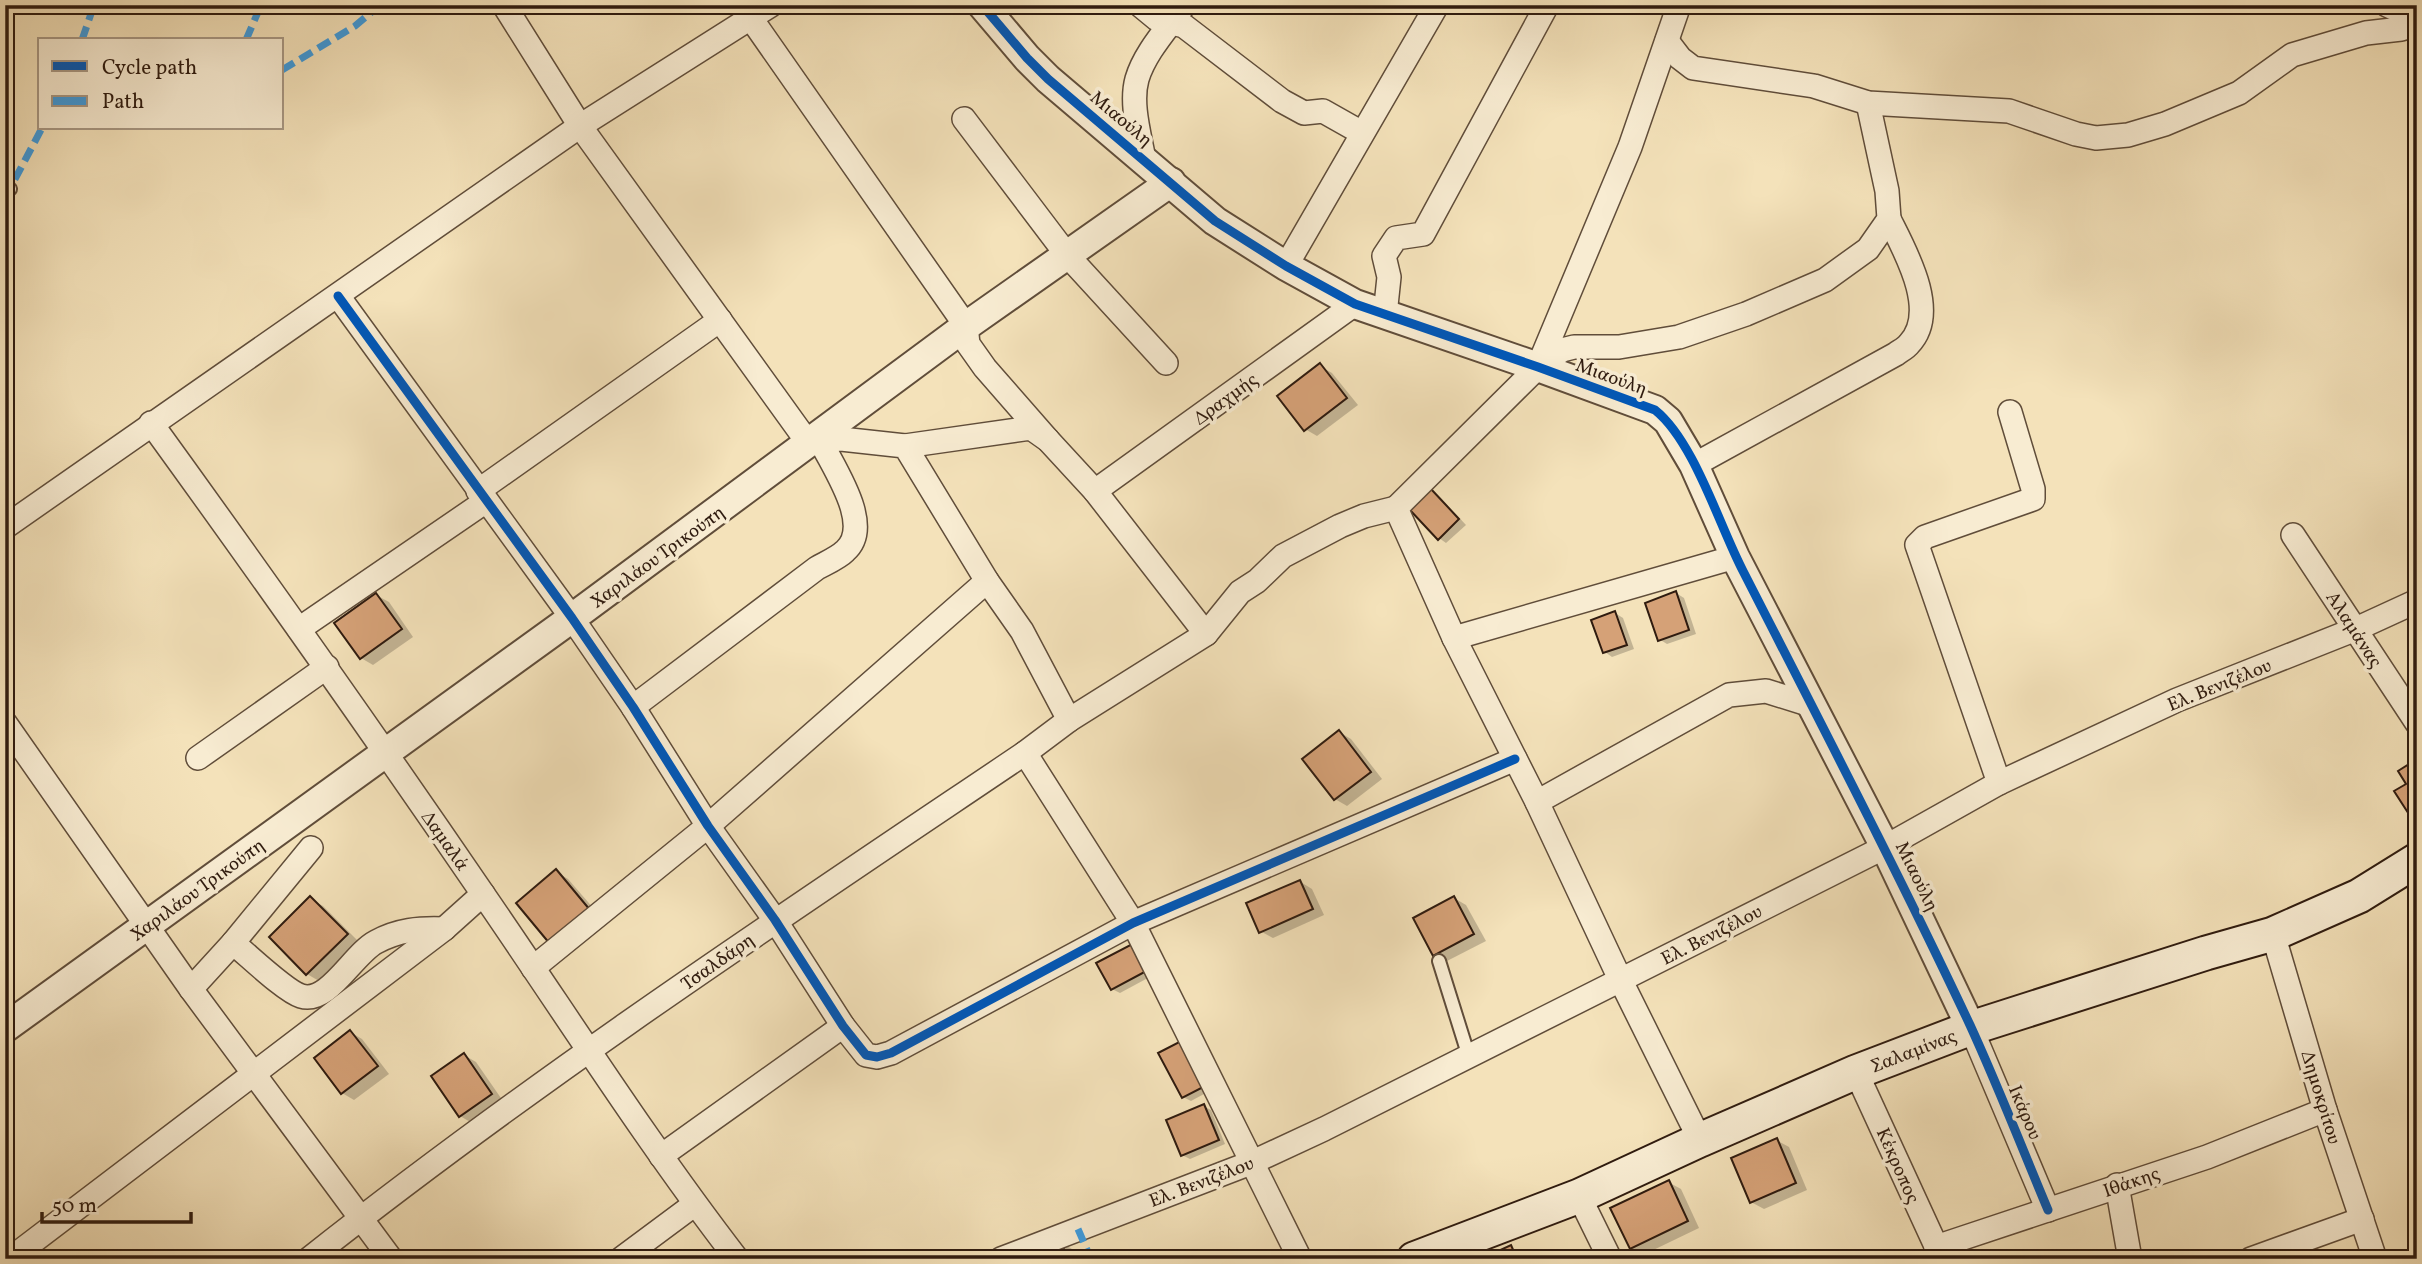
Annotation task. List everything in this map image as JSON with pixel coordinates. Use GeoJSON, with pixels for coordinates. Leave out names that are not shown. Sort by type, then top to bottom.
{"type":"FeatureCollection","features":[{"type":"Feature","properties":{"kind":"main road","name":"Σαλαμίνας"},"geometry":{"type":"LineString","coordinates":[[1414,1259],[1579,1196],[1856,1072],[1971,1028],[2273,934],[2359,896],[2417,860]]}},
{"type":"Feature","properties":{"kind":"street"},"geometry":{"type":"LineString","coordinates":[[504,5],[580,126],[720,320],[815,443],[855,514],[857,531],[846,551],[817,568],[633,706]]}},
{"type":"Feature","properties":{"kind":"street"},"geometry":{"type":"LineString","coordinates":[[5,527],[580,126],[771,5]]}},
{"type":"Feature","properties":{"kind":"street","name":"Μιαούλη"},"geometry":{"type":"LineString","coordinates":[[982,5],[1027,58],[1215,221],[1286,266],[1355,304],[1655,410],[1668,421],[1694,465],[1735,557],[1885,847],[1971,1028]]}},
{"type":"Feature","properties":{"kind":"street"},"geometry":{"type":"LineString","coordinates":[[1140,5],[1157,19],[1177,14]]}},
{"type":"Feature","properties":{"kind":"street"},"geometry":{"type":"LineString","coordinates":[[1286,266],[1437,5]]}},
{"type":"Feature","properties":{"kind":"street"},"geometry":{"type":"LineString","coordinates":[[1385,315],[1389,277],[1384,256],[1396,238],[1423,234],[1547,5]]}},
{"type":"Feature","properties":{"kind":"street"},"geometry":{"type":"LineString","coordinates":[[1538,367],[1630,147],[1679,5]]}},
{"type":"Feature","properties":{"kind":"street"},"geometry":{"type":"LineString","coordinates":[[2387,5],[2417,21]]}},
{"type":"Feature","properties":{"kind":"street"},"geometry":{"type":"LineString","coordinates":[[1144,160],[1136,112],[1136,80],[1149,55],[1177,14]]}},
{"type":"Feature","properties":{"kind":"street"},"geometry":{"type":"LineString","coordinates":[[1177,14],[1184,26],[1282,101],[1304,113],[1323,111],[1362,133]]}},
{"type":"Feature","properties":{"kind":"street"},"geometry":{"type":"LineString","coordinates":[[750,17],[965,326],[968,344],[1048,440],[1095,491],[1206,634]]}},
{"type":"Feature","properties":{"kind":"street"},"geometry":{"type":"LineString","coordinates":[[1667,41],[1680,58],[1693,68],[1814,86],[1868,103],[2009,111],[2076,134],[2096,138],[2128,135],[2165,124],[2239,93],[2292,55],[2367,33],[2401,29],[2417,21]]}},
{"type":"Feature","properties":{"kind":"street"},"geometry":{"type":"LineString","coordinates":[[1694,465],[1896,354],[1910,343],[1919,327],[1921,293],[1908,257],[1889,219],[1887,191],[1868,103]]}},
{"type":"Feature","properties":{"kind":"street"},"geometry":{"type":"LineString","coordinates":[[964,119],[1067,255],[1166,363]]}},
{"type":"Feature","properties":{"kind":"street","name":"Χαριλάου Τρικούπη"},"geometry":{"type":"LineString","coordinates":[[5,1028],[815,443],[965,326],[1171,182]]}},
{"type":"Feature","properties":{"kind":"street"},"geometry":{"type":"LineString","coordinates":[[1700,1140],[1620,979],[1537,802],[1454,638],[1396,509],[1538,367],[1562,350],[1574,347],[1619,347],[1679,337],[1746,314],[1825,280],[1868,249],[1889,219]]}},
{"type":"Feature","properties":{"kind":"street"},"geometry":{"type":"LineString","coordinates":[[338,296],[572,618],[633,706],[708,826],[775,920],[843,1026],[866,1055],[877,1057],[891,1053],[1133,923],[1514,760]]}},
{"type":"Feature","properties":{"kind":"street","name":"Δραχμής"},"geometry":{"type":"LineString","coordinates":[[1095,491],[1355,304]]}},
{"type":"Feature","properties":{"kind":"street"},"geometry":{"type":"LineString","coordinates":[[299,629],[720,320]]}},
{"type":"Feature","properties":{"kind":"street"},"geometry":{"type":"LineString","coordinates":[[1999,783],[1917,545],[1925,537],[2033,499],[2033,489],[2010,412]]}},
{"type":"Feature","properties":{"kind":"street","name":"Δαμαλά"},"geometry":{"type":"LineString","coordinates":[[151,423],[327,667],[588,1050],[695,1204],[737,1259]]}},
{"type":"Feature","properties":{"kind":"street"},"geometry":{"type":"LineString","coordinates":[[815,443],[842,439],[905,446],[1031,428],[1048,440]]}},
{"type":"Feature","properties":{"kind":"street"},"geometry":{"type":"LineString","coordinates":[[905,446],[987,581],[1022,631],[1069,720]]}},
{"type":"Feature","properties":{"kind":"street","name":"Τσαλδάρη"},"geometry":{"type":"LineString","coordinates":[[309,1259],[588,1050],[1069,720],[1206,634],[1240,592],[1257,581],[1283,556],[1364,516],[1396,509]]}},
{"type":"Feature","properties":{"kind":"street","name":"Αλαμάνας"},"geometry":{"type":"LineString","coordinates":[[2293,535],[2417,723]]}},
{"type":"Feature","properties":{"kind":"street"},"geometry":{"type":"LineString","coordinates":[[1454,638],[1735,557]]}},
{"type":"Feature","properties":{"kind":"street"},"geometry":{"type":"LineString","coordinates":[[533,968],[708,826],[987,581]]}},
{"type":"Feature","properties":{"kind":"street","name":"Ελ. Βενιζέλου"},"geometry":{"type":"LineString","coordinates":[[1001,1259],[1253,1162],[1469,1058],[1620,979],[1885,847],[1999,783],[2177,700],[2356,629],[2417,601]]}},
{"type":"Feature","properties":{"kind":"street"},"geometry":{"type":"LineString","coordinates":[[198,758],[327,667]]}},
{"type":"Feature","properties":{"kind":"street"},"geometry":{"type":"LineString","coordinates":[[1537,802],[1729,695],[1766,691],[1811,705]]}},
{"type":"Feature","properties":{"kind":"street"},"geometry":{"type":"LineString","coordinates":[[5,723],[191,989],[391,1259]]}},
{"type":"Feature","properties":{"kind":"street"},"geometry":{"type":"LineString","coordinates":[[1025,752],[1133,923],[1300,1259]]}},
{"type":"Feature","properties":{"kind":"street"},"geometry":{"type":"LineString","coordinates":[[191,989],[233,943],[311,848]]}},
{"type":"Feature","properties":{"kind":"street"},"geometry":{"type":"LineString","coordinates":[[10,1259],[443,929],[483,894]]}},
{"type":"Feature","properties":{"kind":"street"},"geometry":{"type":"LineString","coordinates":[[233,943],[302,997],[318,995],[335,984],[359,954],[373,943],[390,935],[420,928],[443,929]]}},
{"type":"Feature","properties":{"kind":"street","name":"Δημοκρίτου"},"geometry":{"type":"LineString","coordinates":[[2273,934],[2325,1110],[2375,1259]]}},
{"type":"Feature","properties":{"kind":"street"},"geometry":{"type":"LineString","coordinates":[[662,1156],[843,1026]]}},
{"type":"Feature","properties":{"kind":"street","name":"Ικάρου"},"geometry":{"type":"LineString","coordinates":[[1971,1028],[2049,1210]]}},
{"type":"Feature","properties":{"kind":"street","name":"Κέκροπος"},"geometry":{"type":"LineString","coordinates":[[1856,1072],[1939,1253]]}},
{"type":"Feature","properties":{"kind":"street","name":"Ιθάκης"},"geometry":{"type":"LineString","coordinates":[[1939,1253],[2117,1185],[2207,1157],[2325,1110]]}},
{"type":"Feature","properties":{"kind":"street"},"geometry":{"type":"LineString","coordinates":[[2117,1185],[2130,1259]]}},
{"type":"Feature","properties":{"kind":"street"},"geometry":{"type":"LineString","coordinates":[[1579,1196],[1610,1259]]}},
{"type":"Feature","properties":{"kind":"street"},"geometry":{"type":"LineString","coordinates":[[621,1259],[695,1204]]}},
{"type":"Feature","properties":{"kind":"street"},"geometry":{"type":"LineString","coordinates":[[2251,1259],[2362,1219]]}},
{"type":"Feature","properties":{"kind":"lane"},"geometry":{"type":"LineString","coordinates":[[1439,961],[1469,1058]]}},
{"type":"Feature","properties":{"kind":"building"},"geometry":{"type":"Polygon","coordinates":[[[1320,363],[1347,398],[1304,431],[1277,396],[1320,363]]]}},
{"type":"Feature","properties":{"kind":"building"},"geometry":{"type":"Polygon","coordinates":[[[1431,489],[1459,519],[1438,540],[1409,509],[1431,489]]]}},
{"type":"Feature","properties":{"kind":"building"},"geometry":{"type":"Polygon","coordinates":[[[1676,591],[1689,630],[1658,641],[1645,603],[1676,591]]]}},
{"type":"Feature","properties":{"kind":"building"},"geometry":{"type":"Polygon","coordinates":[[[376,593],[402,629],[360,659],[334,623],[376,593]]]}},
{"type":"Feature","properties":{"kind":"building"},"geometry":{"type":"Polygon","coordinates":[[[1615,611],[1627,645],[1603,653],[1591,620],[1615,611]]]}},
{"type":"Feature","properties":{"kind":"building"},"geometry":{"type":"Polygon","coordinates":[[[1339,730],[1371,772],[1334,800],[1302,759],[1339,730]]]}},
{"type":"Feature","properties":{"kind":"building"},"geometry":{"type":"Polygon","coordinates":[[[2417,759],[2417,816],[2412,819],[2394,791],[2406,784],[2398,771],[2417,759]]]}},
{"type":"Feature","properties":{"kind":"building"},"geometry":{"type":"Polygon","coordinates":[[[556,869],[590,910],[550,944],[516,903],[556,869]]]}},
{"type":"Feature","properties":{"kind":"building"},"geometry":{"type":"Polygon","coordinates":[[[1300,880],[1313,909],[1259,933],[1246,903],[1300,880]]]}},
{"type":"Feature","properties":{"kind":"building"},"geometry":{"type":"Polygon","coordinates":[[[310,896],[348,934],[306,975],[269,937],[310,896]]]}},
{"type":"Feature","properties":{"kind":"building"},"geometry":{"type":"Polygon","coordinates":[[[1454,896],[1474,934],[1433,956],[1413,918],[1454,896]]]}},
{"type":"Feature","properties":{"kind":"building"},"geometry":{"type":"Polygon","coordinates":[[[1138,941],[1152,968],[1111,990],[1096,963],[1138,941]]]}},
{"type":"Feature","properties":{"kind":"building"},"geometry":{"type":"Polygon","coordinates":[[[350,1030],[378,1066],[341,1094],[314,1058],[350,1030]]]}},
{"type":"Feature","properties":{"kind":"building"},"geometry":{"type":"Polygon","coordinates":[[[1187,1038],[1211,1083],[1182,1098],[1158,1053],[1187,1038]]]}},
{"type":"Feature","properties":{"kind":"building"},"geometry":{"type":"Polygon","coordinates":[[[464,1053],[492,1094],[459,1117],[431,1076],[464,1053]]]}},
{"type":"Feature","properties":{"kind":"building"},"geometry":{"type":"Polygon","coordinates":[[[1204,1104],[1219,1140],[1181,1156],[1166,1120],[1204,1104]]]}},
{"type":"Feature","properties":{"kind":"building"},"geometry":{"type":"Polygon","coordinates":[[[1777,1138],[1796,1183],[1750,1203],[1731,1158],[1777,1138]]]}},
{"type":"Feature","properties":{"kind":"building"},"geometry":{"type":"Polygon","coordinates":[[[1669,1180],[1688,1221],[1630,1249],[1610,1208],[1669,1180]]]}},
{"type":"Feature","properties":{"kind":"building"},"geometry":{"type":"Polygon","coordinates":[[[1060,1240],[1068,1259],[1011,1259],[1060,1240]]]}},
{"type":"Feature","properties":{"kind":"building"},"geometry":{"type":"Polygon","coordinates":[[[1511,1245],[1517,1259],[1481,1259],[1511,1245]]]}},
{"type":"Feature","properties":{"kind":"marked path"},"geometry":{"type":"LineString","coordinates":[[83,38],[94,5]]}},
{"type":"Feature","properties":{"kind":"marked path"},"geometry":{"type":"LineString","coordinates":[[247,38],[264,5]]}},
{"type":"Feature","properties":{"kind":"marked path"},"geometry":{"type":"LineString","coordinates":[[284,69],[355,26],[380,5]]}},
{"type":"Feature","properties":{"kind":"marked path"},"geometry":{"type":"LineString","coordinates":[[5,198],[41,130]]}},
{"type":"Feature","properties":{"kind":"marked path"},"geometry":{"type":"LineString","coordinates":[[1078,1229],[1091,1259]]}},
{"type":"Feature","properties":{"kind":"cycle path"},"geometry":{"type":"LineString","coordinates":[[982,5],[1048,79],[1215,221],[1286,266],[1355,304],[1655,410],[1669,424],[1694,462],[1743,571],[1943,968],[1990,1071],[2048,1210]]}},
{"type":"Feature","properties":{"kind":"cycle path"},"geometry":{"type":"LineString","coordinates":[[338,296],[572,618],[633,707],[708,826],[775,920],[843,1026],[866,1055],[877,1057],[891,1053],[1133,923],[1515,759]]}}]}
